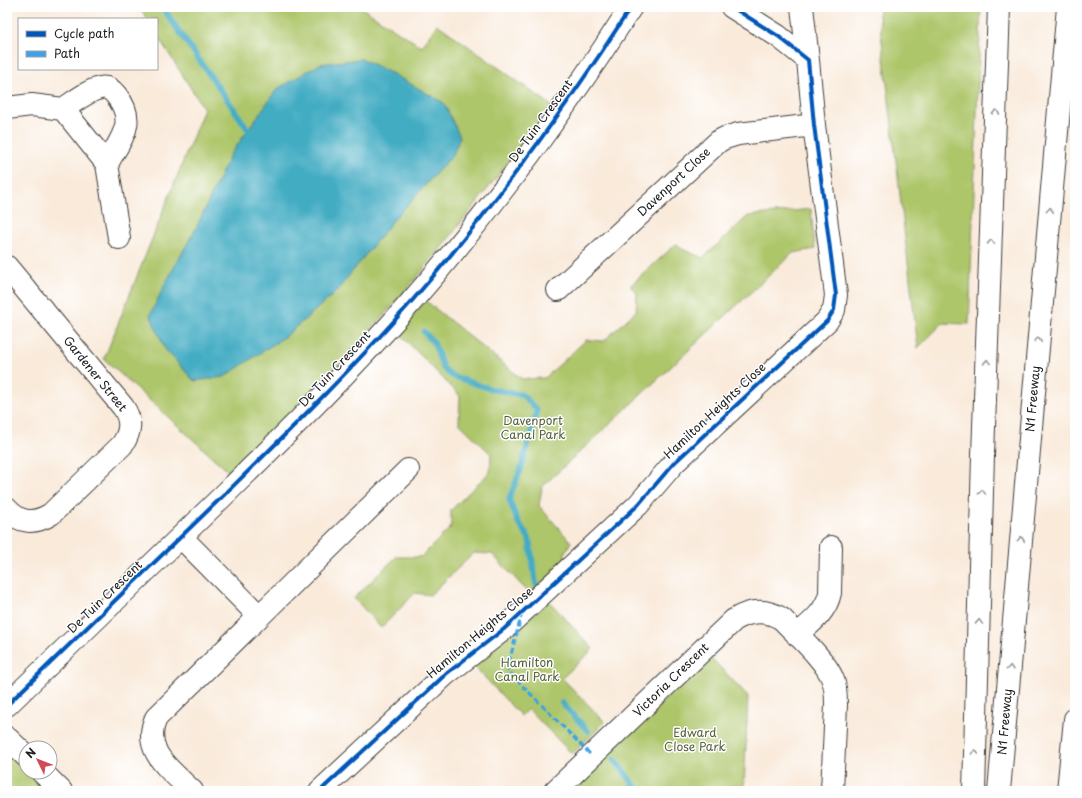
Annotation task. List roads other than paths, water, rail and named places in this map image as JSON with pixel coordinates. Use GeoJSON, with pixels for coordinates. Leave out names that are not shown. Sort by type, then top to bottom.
{"type":"FeatureCollection","features":[{"type":"Feature","properties":{"kind":"main road","name":"De Tuin Crescent"},"geometry":{"type":"LineString","coordinates":[[7,705],[307,413],[415,296],[461,243],[509,181],[578,87],[632,7]]}},
{"type":"Feature","properties":{"kind":"main road","name":"Hamilton Heights Close"},"geometry":{"type":"LineString","coordinates":[[320,791],[446,674],[504,629],[638,505],[674,463],[831,316],[834,310],[836,295],[814,125],[802,7]]}},
{"type":"Feature","properties":{"kind":"main road"},"geometry":{"type":"LineString","coordinates":[[974,791],[983,463],[999,7]]}},
{"type":"Feature","properties":{"kind":"main road","name":"N1 Freeway"},"geometry":{"type":"LineString","coordinates":[[999,791],[1068,7]]}},
{"type":"Feature","properties":{"kind":"main road"},"geometry":{"type":"LineString","coordinates":[[745,10],[808,60]]}},
{"type":"Feature","properties":{"kind":"main road"},"geometry":{"type":"LineString","coordinates":[[7,108],[32,105],[63,109],[92,91],[102,87],[111,89],[121,101],[128,118],[126,129],[107,164]]}},
{"type":"Feature","properties":{"kind":"main road"},"geometry":{"type":"LineString","coordinates":[[63,109],[107,164],[119,238]]}},
{"type":"Feature","properties":{"kind":"main road","name":"Davenport Close"},"geometry":{"type":"LineString","coordinates":[[558,290],[719,142],[731,136],[814,125]]}},
{"type":"Feature","properties":{"kind":"main road","name":"Gardener Street"},"geometry":{"type":"LineString","coordinates":[[7,267],[123,407],[127,413],[130,428],[128,437],[122,445],[51,514],[36,521],[28,521],[21,520],[7,509]]}},
{"type":"Feature","properties":{"kind":"main road"},"geometry":{"type":"LineString","coordinates":[[192,791],[155,751],[151,735],[152,726],[156,718],[408,470]]}},
{"type":"Feature","properties":{"kind":"main road"},"geometry":{"type":"LineString","coordinates":[[181,537],[259,616]]}},
{"type":"Feature","properties":{"kind":"main road"},"geometry":{"type":"LineString","coordinates":[[797,635],[818,616],[826,606],[830,593],[831,547]]}},
{"type":"Feature","properties":{"kind":"main road","name":"Victoria Crescent"},"geometry":{"type":"LineString","coordinates":[[558,790],[738,618],[749,613],[766,612],[782,619],[828,669],[833,680],[836,692],[832,791]]}},
{"type":"Feature","properties":{"kind":"main road"},"geometry":{"type":"LineString","coordinates":[[1068,791],[1075,719]]}},
{"type":"Feature","properties":{"kind":"main road"},"geometry":{"type":"LineString","coordinates":[[7,738],[18,748]]}},
{"type":"Feature","properties":{"kind":"main road"},"geometry":{"type":"LineString","coordinates":[[50,780],[61,791]]}},
{"type":"Feature","properties":{"kind":"water"},"geometry":{"type":"Polygon","coordinates":[[[362,59],[393,74],[444,103],[460,137],[453,155],[395,218],[336,292],[286,336],[224,377],[194,381],[165,349],[150,315],[166,282],[196,228],[230,155],[277,89],[320,64],[362,59]]]}},
{"type":"Feature","properties":{"kind":"waterway"},"geometry":{"type":"LineString","coordinates":[[162,7],[252,135]]}},
{"type":"Feature","properties":{"kind":"waterway"},"geometry":{"type":"LineString","coordinates":[[424,332],[434,343],[443,368],[452,376],[491,389],[522,395],[537,410],[521,469],[509,499],[518,522],[529,538],[536,584]]}},
{"type":"Feature","properties":{"kind":"waterway"},"geometry":{"type":"LineString","coordinates":[[562,703],[588,731]]}},
{"type":"Feature","properties":{"kind":"waterway"},"geometry":{"type":"LineString","coordinates":[[614,759],[639,791]]}},
{"type":"Feature","properties":{"kind":"park label","name":"Davenport Canal Park"},"geometry":{"type":"Point","coordinates":[533,428]}},
{"type":"Feature","properties":{"kind":"park label","name":"Hamilton Canal Park"},"geometry":{"type":"Point","coordinates":[527,670]}},
{"type":"Feature","properties":{"kind":"park label","name":"Edward Close Park"},"geometry":{"type":"Point","coordinates":[695,740]}}]}
